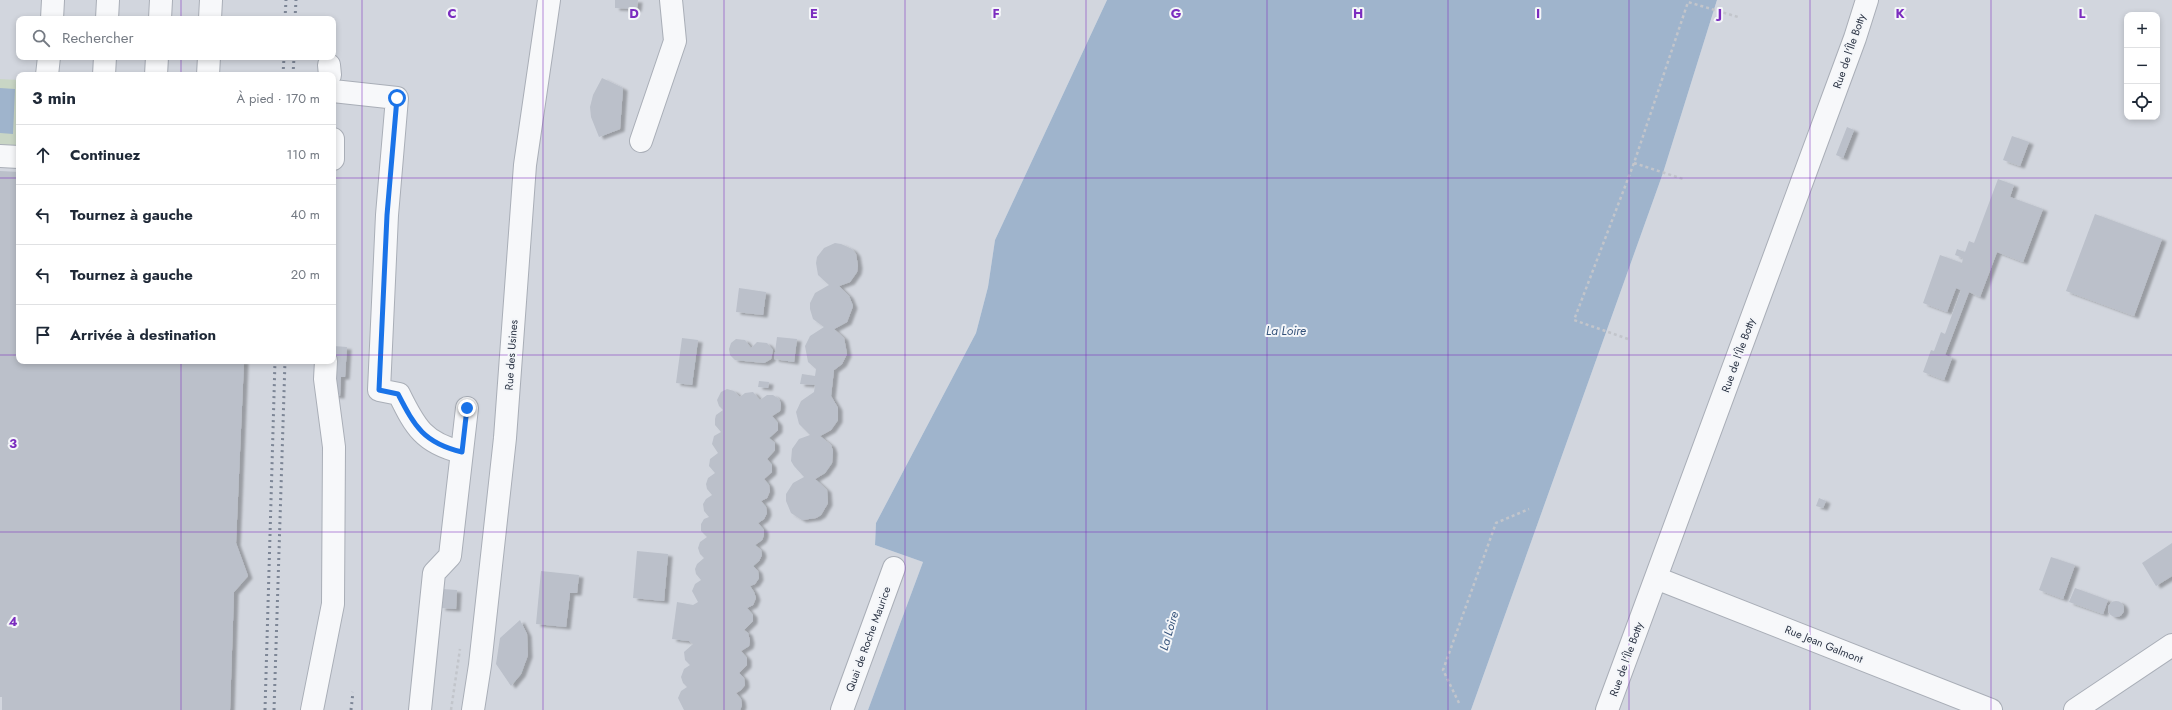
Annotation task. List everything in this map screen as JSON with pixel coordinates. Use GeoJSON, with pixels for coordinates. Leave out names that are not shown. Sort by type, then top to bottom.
{"type":"FeatureCollection","features":[{"type":"Feature","properties":{"kind":"street"},"geometry":{"type":"LineString","coordinates":[[52,16],[53,0]]}},
{"type":"Feature","properties":{"kind":"street"},"geometry":{"type":"LineString","coordinates":[[107,16],[108,0]]}},
{"type":"Feature","properties":{"kind":"street"},"geometry":{"type":"LineString","coordinates":[[160,16],[161,0]]}},
{"type":"Feature","properties":{"kind":"street"},"geometry":{"type":"LineString","coordinates":[[210,16],[211,0]]}},
{"type":"Feature","properties":{"kind":"street","name":"Rue des Usines"},"geometry":{"type":"LineString","coordinates":[[473,710],[480,666],[487,586],[505,438],[525,165],[549,0]]}},
{"type":"Feature","properties":{"kind":"street"},"geometry":{"type":"LineString","coordinates":[[641,141],[675,41],[671,0]]}},
{"type":"Feature","properties":{"kind":"street","name":"Rue de l'Île Botty"},"geometry":{"type":"LineString","coordinates":[[1607,710],[1855,38],[1867,0]]}},
{"type":"Feature","properties":{"kind":"street"},"geometry":{"type":"LineString","coordinates":[[47,72],[49,60]]}},
{"type":"Feature","properties":{"kind":"street"},"geometry":{"type":"LineString","coordinates":[[104,72],[105,60]]}},
{"type":"Feature","properties":{"kind":"street"},"geometry":{"type":"LineString","coordinates":[[156,72],[157,60]]}},
{"type":"Feature","properties":{"kind":"street"},"geometry":{"type":"LineString","coordinates":[[208,72],[209,60]]}},
{"type":"Feature","properties":{"kind":"street"},"geometry":{"type":"LineString","coordinates":[[336,91],[397,98],[386,223],[379,390],[398,394],[420,431],[442,448],[462,452]]}},
{"type":"Feature","properties":{"kind":"street"},"geometry":{"type":"LineString","coordinates":[[0,156],[16,158]]}},
{"type":"Feature","properties":{"kind":"street"},"geometry":{"type":"LineString","coordinates":[[312,710],[333,604],[334,447],[325,379],[326,364]]}},
{"type":"Feature","properties":{"kind":"street"},"geometry":{"type":"LineString","coordinates":[[420,710],[434,573],[450,556],[467,408]]}},
{"type":"Feature","properties":{"kind":"street","name":"Quai de Roche Maurice"},"geometry":{"type":"LineString","coordinates":[[842,710],[894,568]]}},
{"type":"Feature","properties":{"kind":"street","name":"Rue Jean Galmont"},"geometry":{"type":"LineString","coordinates":[[1656,578],[1991,710]]}},
{"type":"Feature","properties":{"kind":"street"},"geometry":{"type":"LineString","coordinates":[[2075,710],[2172,645]]}},
{"type":"Feature","properties":{"kind":"path"},"geometry":{"type":"LineString","coordinates":[[1628,339],[1574,320],[1634,163],[1688,2],[1738,17]]}},
{"type":"Feature","properties":{"kind":"path"},"geometry":{"type":"LineString","coordinates":[[1634,163],[1683,180]]}},
{"type":"Feature","properties":{"kind":"path"},"geometry":{"type":"LineString","coordinates":[[1459,703],[1443,670],[1496,523],[1529,509]]}},
{"type":"Feature","properties":{"kind":"shaded area"},"geometry":{"type":"Polygon","coordinates":[[[0,0],[1107,0],[995,240],[988,287],[976,333],[876,523],[875,545],[923,562],[868,710],[0,710],[0,0]]]}},
{"type":"Feature","properties":{"kind":"shaded area"},"geometry":{"type":"Polygon","coordinates":[[[1717,0],[2172,0],[2172,710],[1471,710],[1663,173],[1717,0]]]}},
{"type":"Feature","properties":{"kind":"green space"},"geometry":{"type":"Polygon","coordinates":[[[0,79],[16,80],[16,147],[0,147],[0,79]]]}},
{"type":"Feature","properties":{"kind":"water","name":"La Loire"},"geometry":{"type":"Polygon","coordinates":[[[1107,0],[1717,0],[1663,173],[1471,710],[868,710],[923,562],[875,545],[876,523],[976,333],[988,287],[995,240],[1107,0]]]}},
{"type":"Feature","properties":{"kind":"water"},"geometry":{"type":"Polygon","coordinates":[[[0,88],[15,89],[13,134],[0,133],[0,88]]]}},
{"type":"Feature","properties":{"kind":"building"},"geometry":{"type":"Polygon","coordinates":[[[615,0],[638,0],[637,9],[615,8],[615,0]]]}},
{"type":"Feature","properties":{"kind":"building"},"geometry":{"type":"Polygon","coordinates":[[[602,78],[623,88],[620,129],[599,137],[591,117],[590,107],[593,95],[602,78]]]}},
{"type":"Feature","properties":{"kind":"building"},"geometry":{"type":"Polygon","coordinates":[[[1847,127],[1854,130],[1843,158],[1836,155],[1847,127]]]}},
{"type":"Feature","properties":{"kind":"building"},"geometry":{"type":"Polygon","coordinates":[[[2012,136],[2029,142],[2020,166],[2003,160],[2012,136]]]}},
{"type":"Feature","properties":{"kind":"building"},"geometry":{"type":"Polygon","coordinates":[[[0,171],[16,172],[16,364],[244,364],[236,543],[248,576],[234,592],[230,710],[2,710],[2,697],[0,697],[0,171]]]}},
{"type":"Feature","properties":{"kind":"building"},"geometry":{"type":"Polygon","coordinates":[[[1998,179],[2014,185],[2010,197],[2043,209],[2023,262],[1997,252],[1980,297],[1969,292],[1945,355],[1952,358],[1944,380],[1923,372],[1931,350],[1934,351],[1941,332],[1945,334],[1961,290],[1956,288],[1947,312],[1923,303],[1940,255],[1962,263],[1963,258],[1955,255],[1957,249],[1965,252],[1969,241],[1974,243],[1998,179]]]}},
{"type":"Feature","properties":{"kind":"building"},"geometry":{"type":"Polygon","coordinates":[[[2095,214],[2162,239],[2134,316],[2066,291],[2095,214]]]}},
{"type":"Feature","properties":{"kind":"building"},"geometry":{"type":"Polygon","coordinates":[[[835,243],[852,249],[856,254],[858,266],[857,272],[850,282],[839,286],[849,296],[853,306],[847,322],[834,329],[844,338],[847,354],[842,364],[834,370],[831,396],[838,408],[838,420],[831,430],[820,436],[831,445],[833,451],[832,463],[825,473],[815,479],[827,490],[828,503],[821,515],[816,518],[802,520],[791,513],[786,501],[786,494],[793,483],[804,477],[791,461],[792,449],[799,439],[810,435],[799,424],[796,412],[801,401],[814,392],[815,385],[800,384],[802,374],[815,376],[816,369],[808,362],[805,346],[810,336],[824,327],[813,319],[810,309],[810,303],[815,293],[829,285],[818,275],[816,263],[817,257],[824,248],[835,243]]]}},
{"type":"Feature","properties":{"kind":"building"},"geometry":{"type":"Polygon","coordinates":[[[739,288],[766,292],[763,315],[736,312],[739,288]]]}},
{"type":"Feature","properties":{"kind":"building"},"geometry":{"type":"Polygon","coordinates":[[[777,337],[797,339],[794,362],[774,359],[777,337]]]}},
{"type":"Feature","properties":{"kind":"building"},"geometry":{"type":"Polygon","coordinates":[[[682,338],[698,340],[692,385],[676,383],[682,338]]]}},
{"type":"Feature","properties":{"kind":"building"},"geometry":{"type":"Polygon","coordinates":[[[736,339],[745,340],[751,348],[757,342],[767,343],[773,350],[771,359],[764,363],[735,360],[730,355],[729,349],[731,343],[736,339]]]}},
{"type":"Feature","properties":{"kind":"building"},"geometry":{"type":"Polygon","coordinates":[[[336,346],[347,347],[345,377],[341,377],[340,396],[328,395],[331,364],[336,364],[336,346]]]}},
{"type":"Feature","properties":{"kind":"building"},"geometry":{"type":"Polygon","coordinates":[[[759,381],[769,382],[768,388],[758,387],[759,381]]]}},
{"type":"Feature","properties":{"kind":"building"},"geometry":{"type":"Polygon","coordinates":[[[727,389],[734,391],[740,397],[745,393],[753,392],[760,400],[767,395],[773,395],[779,399],[781,404],[780,411],[772,416],[778,423],[778,430],[769,438],[775,443],[775,450],[767,459],[772,465],[772,472],[764,479],[769,485],[770,491],[767,498],[761,501],[766,507],[767,513],[764,519],[758,523],[764,530],[764,535],[762,540],[755,545],[761,550],[762,555],[759,561],[753,566],[758,571],[759,578],[755,584],[750,586],[756,598],[753,605],[747,608],[753,615],[753,621],[744,630],[748,633],[750,641],[749,646],[741,651],[747,658],[747,665],[739,673],[744,678],[745,685],[736,693],[741,699],[742,705],[740,710],[684,710],[678,698],[681,691],[687,687],[683,683],[681,677],[684,669],[690,665],[685,660],[684,652],[693,644],[689,641],[672,639],[677,602],[693,605],[698,602],[692,591],[695,584],[701,580],[696,574],[695,569],[697,564],[704,558],[700,554],[698,548],[700,542],[707,537],[701,531],[701,524],[704,519],[709,517],[704,511],[703,504],[706,499],[712,495],[707,489],[706,484],[708,478],[715,473],[709,466],[710,459],[718,453],[712,444],[714,436],[721,432],[715,425],[716,415],[723,410],[719,406],[717,400],[721,392],[727,389]]]}},
{"type":"Feature","properties":{"kind":"building"},"geometry":{"type":"Polygon","coordinates":[[[1819,498],[1826,501],[1823,508],[1816,506],[1819,498]]]}},
{"type":"Feature","properties":{"kind":"building"},"geometry":{"type":"Polygon","coordinates":[[[2172,543],[2172,576],[2156,586],[2142,563],[2172,543]]]}},
{"type":"Feature","properties":{"kind":"building"},"geometry":{"type":"Polygon","coordinates":[[[637,551],[668,554],[664,601],[633,598],[637,551]]]}},
{"type":"Feature","properties":{"kind":"building"},"geometry":{"type":"Polygon","coordinates":[[[2051,557],[2075,565],[2063,599],[2039,590],[2051,557]]]}},
{"type":"Feature","properties":{"kind":"building"},"geometry":{"type":"Polygon","coordinates":[[[541,571],[579,575],[577,593],[570,593],[566,627],[536,624],[541,571]]]}},
{"type":"Feature","properties":{"kind":"building"},"geometry":{"type":"Polygon","coordinates":[[[2075,588],[2108,600],[2103,614],[2069,602],[2075,588]]]}},
{"type":"Feature","properties":{"kind":"building"},"geometry":{"type":"Polygon","coordinates":[[[442,589],[457,590],[456,609],[441,608],[442,589]]]}},
{"type":"Feature","properties":{"kind":"building"},"geometry":{"type":"Polygon","coordinates":[[[2116,601],[2123,606],[2124,609],[2119,616],[2116,617],[2109,612],[2108,609],[2113,602],[2116,601]]]}},
{"type":"Feature","properties":{"kind":"building"},"geometry":{"type":"Polygon","coordinates":[[[520,620],[527,634],[528,655],[521,674],[511,686],[496,664],[500,638],[520,620]]]}},
{"type":"Feature","properties":{"kind":"railway"},"geometry":{"type":"LineString","coordinates":[[285,16],[286,0]]}},
{"type":"Feature","properties":{"kind":"railway"},"geometry":{"type":"LineString","coordinates":[[295,16],[296,0]]}},
{"type":"Feature","properties":{"kind":"railway"},"geometry":{"type":"LineString","coordinates":[[283,72],[284,60]]}},
{"type":"Feature","properties":{"kind":"railway"},"geometry":{"type":"LineString","coordinates":[[293,72],[294,60]]}},
{"type":"Feature","properties":{"kind":"railway"},"geometry":{"type":"LineString","coordinates":[[265,710],[275,364]]}},
{"type":"Feature","properties":{"kind":"railway"},"geometry":{"type":"LineString","coordinates":[[274,710],[285,364]]}},
{"type":"Feature","properties":{"kind":"railway"},"geometry":{"type":"LineString","coordinates":[[351,710],[353,692]]}},
{"type":"Feature","properties":{"kind":"route"},"geometry":{"type":"LineString","coordinates":[[397,98],[387,215],[379,390],[398,394],[410,417],[420,431],[442,448],[462,452],[467,408]]}}]}
